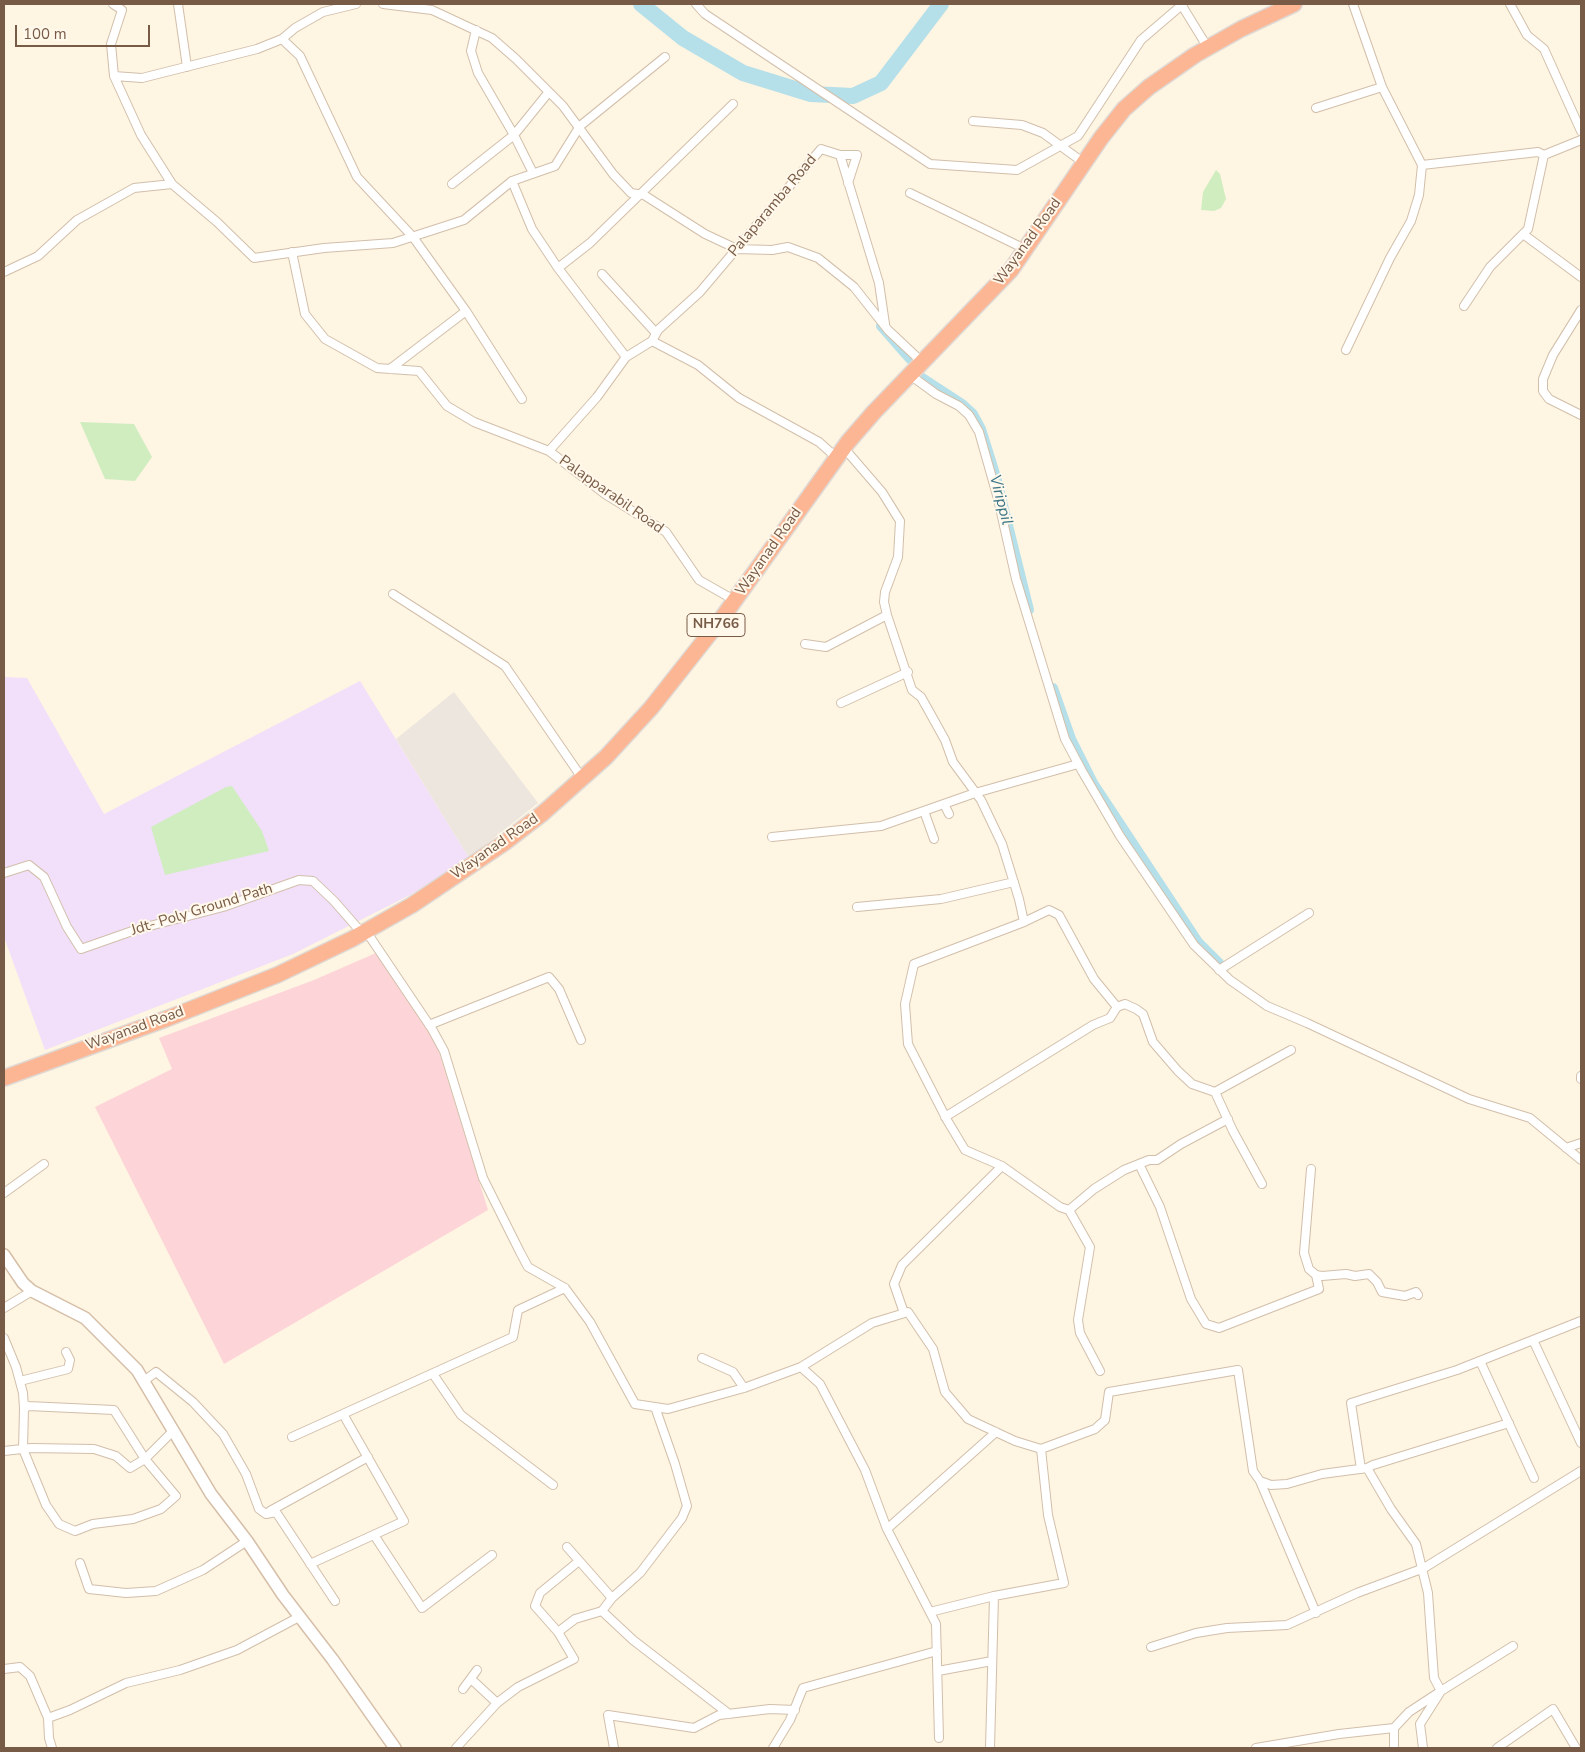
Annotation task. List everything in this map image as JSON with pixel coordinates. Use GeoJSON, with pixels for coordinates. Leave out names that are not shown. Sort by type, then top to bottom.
{"type":"FeatureCollection","features":[{"type":"Feature","properties":{"kind":"highway","name":"Wayanad Road"},"geometry":{"type":"LineString","coordinates":[[4,1078],[277,975],[364,932],[412,905],[504,843],[543,813],[606,757],[651,708],[734,600],[840,453],[874,412],[1011,270],[1084,163],[1124,109],[1148,86],[1208,48],[1241,29],[1294,4]]}},
{"type":"Feature","properties":{"kind":"street"},"geometry":{"type":"LineString","coordinates":[[113,4],[123,7],[111,44],[114,76],[141,135],[172,184],[217,222],[254,258],[292,252],[394,243],[464,220],[512,181],[555,166],[580,126],[665,57]]}},
{"type":"Feature","properties":{"kind":"street"},"geometry":{"type":"LineString","coordinates":[[178,4],[187,67]]}},
{"type":"Feature","properties":{"kind":"street"},"geometry":{"type":"LineString","coordinates":[[114,76],[142,78],[257,49],[282,39],[295,28],[324,12],[356,4]]}},
{"type":"Feature","properties":{"kind":"street"},"geometry":{"type":"LineString","coordinates":[[383,4],[432,10],[492,38],[563,106],[580,126],[613,174],[631,193],[644,195],[705,234],[737,249],[772,250],[788,247],[818,258],[854,287],[885,326],[922,362]]}},
{"type":"Feature","properties":{"kind":"street"},"geometry":{"type":"LineString","coordinates":[[696,4],[705,14],[930,164],[1017,170],[1078,136],[1141,40],[1182,4],[1208,48]]}},
{"type":"Feature","properties":{"kind":"street"},"geometry":{"type":"LineString","coordinates":[[1346,350],[1390,258],[1411,221],[1419,195],[1422,166],[1382,87],[1354,4]]}},
{"type":"Feature","properties":{"kind":"street"},"geometry":{"type":"LineString","coordinates":[[1510,4],[1527,35],[1544,49],[1581,131]]}},
{"type":"Feature","properties":{"kind":"street"},"geometry":{"type":"LineString","coordinates":[[476,30],[471,51],[478,73],[514,135],[533,173]]}},
{"type":"Feature","properties":{"kind":"street"},"geometry":{"type":"LineString","coordinates":[[282,39],[300,56],[357,178],[413,237],[466,311],[522,398]]}},
{"type":"Feature","properties":{"kind":"street"},"geometry":{"type":"LineString","coordinates":[[1316,108],[1382,87]]}},
{"type":"Feature","properties":{"kind":"street"},"geometry":{"type":"LineString","coordinates":[[452,184],[514,135],[548,93]]}},
{"type":"Feature","properties":{"kind":"street"},"geometry":{"type":"LineString","coordinates":[[558,268],[590,243],[637,195],[733,104]]}},
{"type":"Feature","properties":{"kind":"street"},"geometry":{"type":"LineString","coordinates":[[973,121],[1022,125],[1043,133],[1084,163]]}},
{"type":"Feature","properties":{"kind":"street"},"geometry":{"type":"LineString","coordinates":[[1422,166],[1538,152],[1544,155],[1581,140]]}},
{"type":"Feature","properties":{"kind":"street","name":"Palaparamba Road"},"geometry":{"type":"LineString","coordinates":[[652,341],[656,333],[700,292],[821,149],[840,155],[879,283],[885,326]]}},
{"type":"Feature","properties":{"kind":"street"},"geometry":{"type":"LineString","coordinates":[[840,155],[857,155],[848,184]]}},
{"type":"Feature","properties":{"kind":"street"},"geometry":{"type":"LineString","coordinates":[[1464,306],[1490,267],[1528,229],[1544,155]]}},
{"type":"Feature","properties":{"kind":"street"},"geometry":{"type":"LineString","coordinates":[[512,181],[532,229],[558,268],[626,357]]}},
{"type":"Feature","properties":{"kind":"street"},"geometry":{"type":"LineString","coordinates":[[4,272],[38,256],[77,220],[134,188],[172,184]]}},
{"type":"Feature","properties":{"kind":"street"},"geometry":{"type":"LineString","coordinates":[[910,192],[1025,249]]}},
{"type":"Feature","properties":{"kind":"street"},"geometry":{"type":"LineString","coordinates":[[1522,234],[1581,277]]}},
{"type":"Feature","properties":{"kind":"street","name":"Palapparabil Road"},"geometry":{"type":"LineString","coordinates":[[292,252],[305,314],[325,339],[377,368],[420,371],[447,406],[474,422],[548,451],[605,494],[666,532],[699,580],[734,600]]}},
{"type":"Feature","properties":{"kind":"street"},"geometry":{"type":"LineString","coordinates":[[602,274],[656,333]]}},
{"type":"Feature","properties":{"kind":"street"},"geometry":{"type":"LineString","coordinates":[[1581,310],[1553,355],[1543,379],[1543,392],[1549,399],[1581,415]]}},
{"type":"Feature","properties":{"kind":"street"},"geometry":{"type":"LineString","coordinates":[[390,369],[466,311]]}},
{"type":"Feature","properties":{"kind":"street"},"geometry":{"type":"LineString","coordinates":[[548,451],[597,397],[626,357],[652,341],[698,365],[739,398],[840,453],[882,492],[900,521],[898,557],[885,592],[884,602],[901,660],[908,672],[912,690],[920,696],[945,740],[952,762],[981,800],[1000,838],[1024,922]]}},
{"type":"Feature","properties":{"kind":"street"},"geometry":{"type":"LineString","coordinates":[[910,375],[936,394],[959,406],[969,415],[979,432],[1026,612],[1065,739],[1120,836],[1194,945],[1219,970],[1266,1006],[1307,1023],[1469,1100],[1530,1118],[1581,1160]]}},
{"type":"Feature","properties":{"kind":"street"},"geometry":{"type":"LineString","coordinates":[[393,594],[505,666],[582,778]]}},
{"type":"Feature","properties":{"kind":"street"},"geometry":{"type":"LineString","coordinates":[[805,644],[826,647],[887,615]]}},
{"type":"Feature","properties":{"kind":"street"},"geometry":{"type":"LineString","coordinates":[[841,703],[908,672]]}},
{"type":"Feature","properties":{"kind":"street"},"geometry":{"type":"LineString","coordinates":[[772,837],[881,826],[975,793],[1078,764]]}},
{"type":"Feature","properties":{"kind":"street"},"geometry":{"type":"LineString","coordinates":[[944,804],[949,814]]}},
{"type":"Feature","properties":{"kind":"street"},"geometry":{"type":"LineString","coordinates":[[924,811],[934,839]]}},
{"type":"Feature","properties":{"kind":"street","name":"Jdt- Poly Ground Path"},"geometry":{"type":"LineString","coordinates":[[4,874],[29,865],[44,877],[67,927],[81,949],[138,929],[223,907],[298,880],[313,881],[364,932],[429,1025],[444,1051],[483,1178],[520,1252],[528,1267],[565,1288]]}},
{"type":"Feature","properties":{"kind":"street"},"geometry":{"type":"LineString","coordinates":[[857,907],[941,899],[1014,882]]}},
{"type":"Feature","properties":{"kind":"street"},"geometry":{"type":"LineString","coordinates":[[1100,1371],[1080,1333],[1078,1320],[1090,1247],[1069,1210],[1060,1207],[1002,1166],[965,1150],[945,1117],[908,1044],[905,1004],[914,964],[1024,922],[1049,910],[1059,915],[1094,979],[1117,1007]]}},
{"type":"Feature","properties":{"kind":"street"},"geometry":{"type":"LineString","coordinates":[[1219,970],[1309,913]]}},
{"type":"Feature","properties":{"kind":"street"},"geometry":{"type":"LineString","coordinates":[[429,1025],[549,977],[559,989],[581,1040]]}},
{"type":"Feature","properties":{"kind":"street"},"geometry":{"type":"LineString","coordinates":[[945,1117],[1093,1025],[1110,1018],[1117,1007],[1125,1004],[1143,1014],[1154,1042],[1178,1071],[1192,1084],[1215,1092],[1262,1184]]}},
{"type":"Feature","properties":{"kind":"street"},"geometry":{"type":"LineString","coordinates":[[1215,1092],[1291,1050]]}},
{"type":"Feature","properties":{"kind":"street"},"geometry":{"type":"LineString","coordinates":[[1069,1210],[1094,1189],[1124,1170],[1139,1164],[1158,1160],[1181,1144],[1228,1119]]}},
{"type":"Feature","properties":{"kind":"street"},"geometry":{"type":"LineString","coordinates":[[1566,1148],[1581,1143]]}},
{"type":"Feature","properties":{"kind":"street"},"geometry":{"type":"LineString","coordinates":[[4,1193],[44,1164]]}},
{"type":"Feature","properties":{"kind":"street"},"geometry":{"type":"LineString","coordinates":[[1139,1164],[1160,1207],[1192,1299],[1206,1324],[1219,1328],[1319,1289],[1316,1275],[1305,1263],[1304,1253],[1311,1168]]}},
{"type":"Feature","properties":{"kind":"street"},"geometry":{"type":"LineString","coordinates":[[904,1313],[894,1284],[902,1265],[1002,1166]]}},
{"type":"Feature","properties":{"kind":"street"},"geometry":{"type":"LineString","coordinates":[[4,1254],[23,1283],[32,1291],[85,1318],[137,1370],[211,1494],[395,1748]]}},
{"type":"Feature","properties":{"kind":"street"},"geometry":{"type":"LineString","coordinates":[[1316,1275],[1346,1274],[1355,1276],[1369,1274],[1377,1282],[1382,1292],[1405,1296],[1416,1292],[1418,1295]]}},
{"type":"Feature","properties":{"kind":"street"},"geometry":{"type":"LineString","coordinates":[[292,1437],[513,1337],[518,1310],[565,1288],[590,1322],[635,1404],[668,1409],[744,1388],[801,1367],[872,1323],[908,1312],[933,1349],[945,1392],[968,1419],[1041,1449],[1096,1428],[1105,1420],[1109,1392],[1238,1370],[1253,1470],[1260,1481],[1316,1613]]}},
{"type":"Feature","properties":{"kind":"street"},"geometry":{"type":"LineString","coordinates":[[4,1308],[32,1291]]}},
{"type":"Feature","properties":{"kind":"street"},"geometry":{"type":"LineString","coordinates":[[1441,1691],[1434,1678],[1432,1621],[1424,1568],[1416,1544],[1364,1469],[1351,1404],[1480,1361],[1581,1321]]}},
{"type":"Feature","properties":{"kind":"street"},"geometry":{"type":"LineString","coordinates":[[4,1338],[20,1381],[24,1409],[23,1449],[46,1505],[59,1524],[76,1531],[93,1524],[133,1519],[160,1508],[176,1496],[146,1458],[114,1410],[46,1406],[28,1406],[24,1409]]}},
{"type":"Feature","properties":{"kind":"street"},"geometry":{"type":"LineString","coordinates":[[1533,1340],[1581,1442]]}},
{"type":"Feature","properties":{"kind":"street"},"geometry":{"type":"LineString","coordinates":[[20,1381],[68,1369],[70,1360],[66,1352]]}},
{"type":"Feature","properties":{"kind":"street"},"geometry":{"type":"LineString","coordinates":[[702,1358],[733,1372],[744,1388]]}},
{"type":"Feature","properties":{"kind":"street"},"geometry":{"type":"LineString","coordinates":[[1480,1361],[1534,1478]]}},
{"type":"Feature","properties":{"kind":"street"},"geometry":{"type":"LineString","coordinates":[[801,1367],[820,1384],[865,1470],[887,1529],[936,1624],[939,1738]]}},
{"type":"Feature","properties":{"kind":"street"},"geometry":{"type":"LineString","coordinates":[[144,1380],[156,1372],[194,1402],[223,1434],[246,1474],[259,1509],[266,1514],[276,1512],[292,1533],[335,1601]]}},
{"type":"Feature","properties":{"kind":"street"},"geometry":{"type":"LineString","coordinates":[[433,1374],[461,1415],[553,1485]]}},
{"type":"Feature","properties":{"kind":"street"},"geometry":{"type":"LineString","coordinates":[[558,1632],[575,1619],[602,1611],[612,1598],[640,1573],[682,1518],[687,1506],[655,1407]]}},
{"type":"Feature","properties":{"kind":"street"},"geometry":{"type":"LineString","coordinates":[[310,1564],[404,1521],[343,1414]]}},
{"type":"Feature","properties":{"kind":"street"},"geometry":{"type":"LineString","coordinates":[[1260,1481],[1271,1485],[1287,1484],[1322,1474],[1364,1469],[1509,1422]]}},
{"type":"Feature","properties":{"kind":"street"},"geometry":{"type":"LineString","coordinates":[[4,1451],[23,1449],[94,1449],[116,1456],[130,1468],[146,1458],[174,1430]]}},
{"type":"Feature","properties":{"kind":"street"},"geometry":{"type":"LineString","coordinates":[[887,1529],[996,1432]]}},
{"type":"Feature","properties":{"kind":"street"},"geometry":{"type":"LineString","coordinates":[[930,1612],[994,1596],[1064,1583],[1048,1516],[1041,1449]]}},
{"type":"Feature","properties":{"kind":"street"},"geometry":{"type":"LineString","coordinates":[[266,1514],[368,1457]]}},
{"type":"Feature","properties":{"kind":"street"},"geometry":{"type":"LineString","coordinates":[[1151,1647],[1196,1633],[1227,1628],[1287,1625],[1357,1593],[1424,1568],[1581,1471]]}},
{"type":"Feature","properties":{"kind":"street"},"geometry":{"type":"LineString","coordinates":[[374,1535],[422,1608],[492,1555]]}},
{"type":"Feature","properties":{"kind":"street"},"geometry":{"type":"LineString","coordinates":[[80,1563],[89,1589],[126,1593],[156,1591],[203,1570],[247,1542]]}},
{"type":"Feature","properties":{"kind":"street"},"geometry":{"type":"LineString","coordinates":[[567,1547],[612,1598]]}},
{"type":"Feature","properties":{"kind":"street"},"geometry":{"type":"LineString","coordinates":[[456,1748],[497,1703],[518,1687],[574,1659],[558,1632],[535,1606],[540,1593],[579,1561]]}},
{"type":"Feature","properties":{"kind":"street"},"geometry":{"type":"LineString","coordinates":[[990,1748],[994,1596]]}},
{"type":"Feature","properties":{"kind":"street"},"geometry":{"type":"LineString","coordinates":[[602,1611],[633,1640],[729,1714]]}},
{"type":"Feature","properties":{"kind":"street"},"geometry":{"type":"LineString","coordinates":[[48,1718],[70,1710],[126,1683],[180,1670],[237,1650],[299,1617]]}},
{"type":"Feature","properties":{"kind":"street"},"geometry":{"type":"LineString","coordinates":[[1256,1748],[1340,1734],[1394,1728],[1409,1712],[1513,1646]]}},
{"type":"Feature","properties":{"kind":"street"},"geometry":{"type":"LineString","coordinates":[[773,1748],[795,1710],[803,1688],[937,1652]]}},
{"type":"Feature","properties":{"kind":"street"},"geometry":{"type":"LineString","coordinates":[[938,1671],[992,1661]]}},
{"type":"Feature","properties":{"kind":"street"},"geometry":{"type":"LineString","coordinates":[[4,1669],[20,1667],[25,1670],[38,1691],[48,1718],[48,1738],[52,1748]]}},
{"type":"Feature","properties":{"kind":"street"},"geometry":{"type":"LineString","coordinates":[[463,1689],[478,1670]]}},
{"type":"Feature","properties":{"kind":"street"},"geometry":{"type":"LineString","coordinates":[[471,1679],[497,1703]]}},
{"type":"Feature","properties":{"kind":"street"},"geometry":{"type":"LineString","coordinates":[[1424,1748],[1420,1724],[1441,1691]]}},
{"type":"Feature","properties":{"kind":"street"},"geometry":{"type":"LineString","coordinates":[[1497,1748],[1553,1709],[1576,1748]]}},
{"type":"Feature","properties":{"kind":"street"},"geometry":{"type":"LineString","coordinates":[[614,1748],[608,1715],[694,1728],[719,1715],[795,1710]]}},
{"type":"Feature","properties":{"kind":"street"},"geometry":{"type":"LineString","coordinates":[[1394,1728],[1394,1748]]}},
{"type":"Feature","properties":{"kind":"shaded area"},"geometry":{"type":"Polygon","coordinates":[[[4,677],[27,678],[104,814],[360,681],[469,858],[410,895],[293,954],[45,1050],[4,937],[4,677]]]}},
{"type":"Feature","properties":{"kind":"shaded area"},"geometry":{"type":"Polygon","coordinates":[[[454,692],[538,803],[469,858],[396,739],[454,692]]]}},
{"type":"Feature","properties":{"kind":"shaded area"},"geometry":{"type":"Polygon","coordinates":[[[376,953],[437,1045],[488,1210],[224,1364],[95,1107],[172,1069],[159,1038],[314,980],[376,953]]]}},
{"type":"Feature","properties":{"kind":"green space"},"geometry":{"type":"Polygon","coordinates":[[[1216,170],[1220,174],[1226,199],[1221,208],[1214,211],[1201,210],[1203,192],[1216,170]]]}},
{"type":"Feature","properties":{"kind":"green space"},"geometry":{"type":"Polygon","coordinates":[[[80,422],[134,424],[152,457],[135,481],[105,479],[80,422]]]}},
{"type":"Feature","properties":{"kind":"green space"},"geometry":{"type":"Polygon","coordinates":[[[232,786],[262,831],[269,851],[165,875],[151,827],[226,787],[232,786]]]}},
{"type":"Feature","properties":{"kind":"waterway"},"geometry":{"type":"LineString","coordinates":[[641,4],[683,38],[743,73],[811,94],[853,96],[881,83],[941,4]]}},
{"type":"Feature","properties":{"kind":"waterway"},"geometry":{"type":"LineString","coordinates":[[881,326],[910,359]]}},
{"type":"Feature","properties":{"kind":"waterway","name":"Virippil"},"geometry":{"type":"LineString","coordinates":[[916,374],[962,404],[973,414],[981,429],[996,477],[1029,610]]}},
{"type":"Feature","properties":{"kind":"waterway"},"geometry":{"type":"LineString","coordinates":[[1053,688],[1071,739],[1093,783],[1198,942],[1219,963]]}}]}
